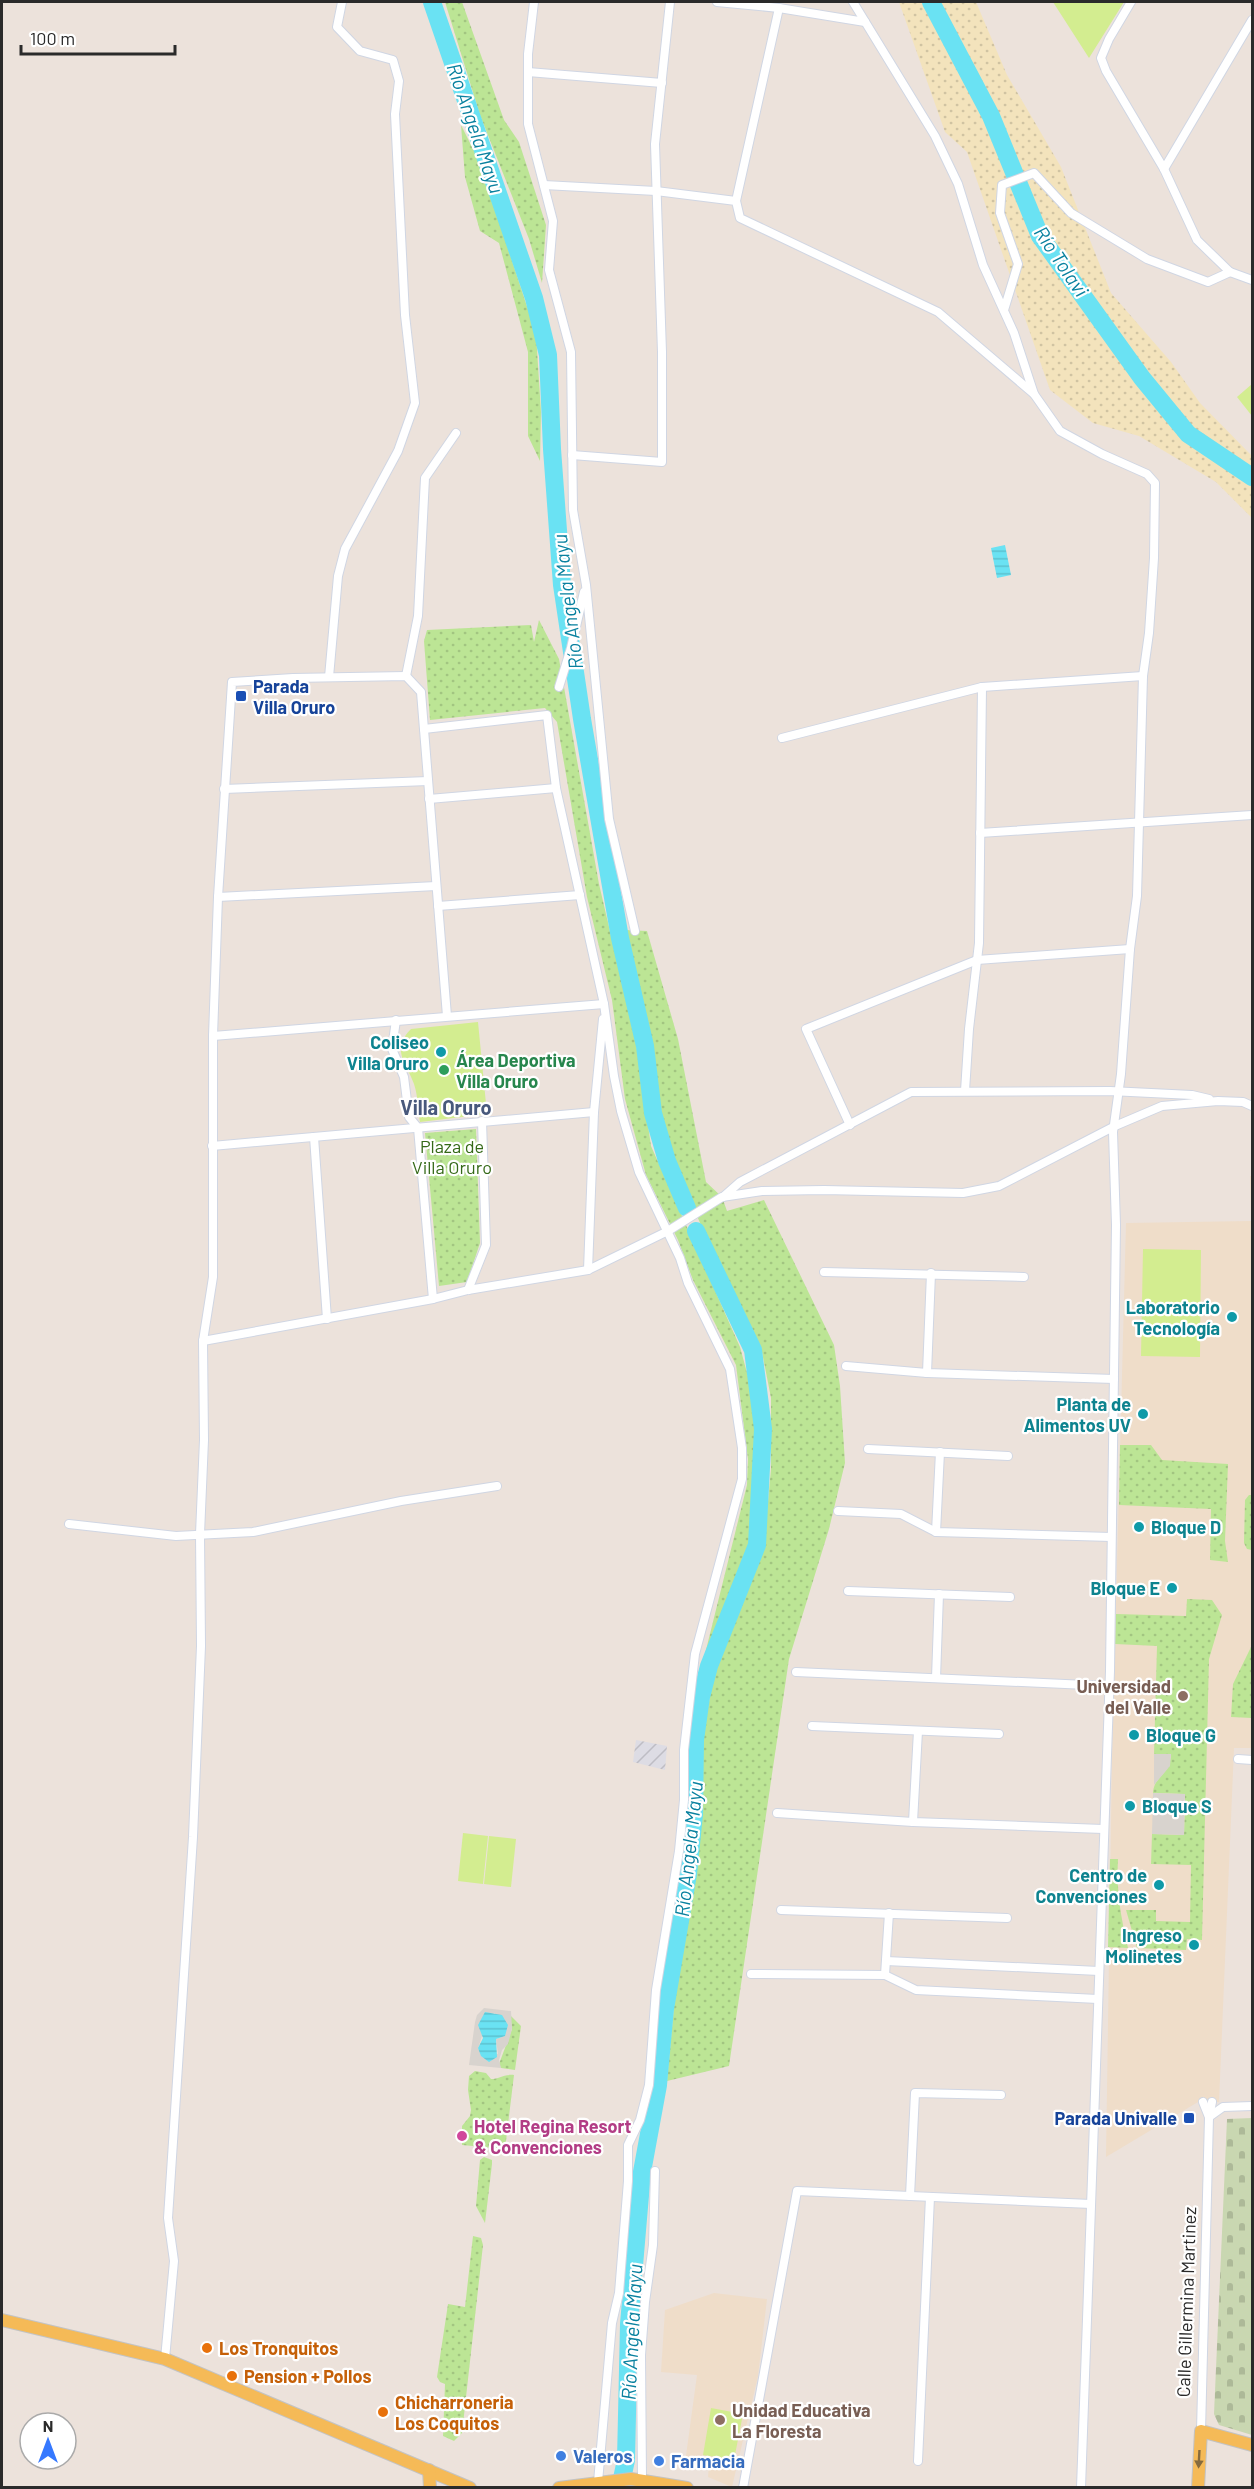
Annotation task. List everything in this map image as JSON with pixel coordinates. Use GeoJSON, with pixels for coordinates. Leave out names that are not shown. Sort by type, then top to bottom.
{"type":"FeatureCollection","features":[{"type":"Feature","properties":{"kind":"main road"},"geometry":{"type":"LineString","coordinates":[[2,2320],[165,2359],[470,2487]]}},
{"type":"Feature","properties":{"kind":"main road"},"geometry":{"type":"LineString","coordinates":[[1201,2431],[1252,2445]]}},
{"type":"Feature","properties":{"kind":"main road","name":"Calle Gillermina Martinez"},"geometry":{"type":"LineString","coordinates":[[1198,2487],[1201,2431]]}},
{"type":"Feature","properties":{"kind":"main road"},"geometry":{"type":"LineString","coordinates":[[429,2470],[430,2487]]}},
{"type":"Feature","properties":{"kind":"main road"},"geometry":{"type":"LineString","coordinates":[[566,2487],[618,2480],[637,2480],[687,2487]]}},
{"type":"Feature","properties":{"kind":"street"},"geometry":{"type":"LineString","coordinates":[[329,677],[338,576],[345,549],[398,451],[415,403],[405,315],[397,182],[394,114],[399,81],[393,60],[360,51],[337,27],[342,2]]}},
{"type":"Feature","properties":{"kind":"street"},"geometry":{"type":"LineString","coordinates":[[534,2],[528,72],[528,124],[553,221],[549,270],[571,352],[573,510],[585,585],[609,819],[635,931]]}},
{"type":"Feature","properties":{"kind":"street"},"geometry":{"type":"LineString","coordinates":[[572,455],[662,462],[662,352],[655,144],[670,2]]}},
{"type":"Feature","properties":{"kind":"street"},"geometry":{"type":"LineString","coordinates":[[717,2],[779,8],[866,22]]}},
{"type":"Feature","properties":{"kind":"street"},"geometry":{"type":"LineString","coordinates":[[853,2],[935,136],[958,184],[983,265],[1014,333],[1034,394]]}},
{"type":"Feature","properties":{"kind":"street"},"geometry":{"type":"LineString","coordinates":[[1131,2],[1109,39],[1101,58],[1106,71],[1164,169],[1197,240],[1230,272],[1252,280]]}},
{"type":"Feature","properties":{"kind":"street"},"geometry":{"type":"LineString","coordinates":[[779,8],[736,201],[740,218],[938,312],[1034,394],[1060,431],[1102,454],[1147,474],[1155,483],[1154,558],[1149,633],[1143,676],[1137,896],[1114,1126],[1116,1225],[1109,1686],[1081,2487]]}},
{"type":"Feature","properties":{"kind":"street"},"geometry":{"type":"LineString","coordinates":[[1164,169],[1252,20]]}},
{"type":"Feature","properties":{"kind":"street"},"geometry":{"type":"LineString","coordinates":[[528,72],[662,83]]}},
{"type":"Feature","properties":{"kind":"street"},"geometry":{"type":"LineString","coordinates":[[1004,310],[1018,264],[1000,213],[1002,185],[1034,173],[1071,213],[1147,259],[1208,282],[1230,272]]}},
{"type":"Feature","properties":{"kind":"street"},"geometry":{"type":"LineString","coordinates":[[544,185],[657,191],[736,201]]}},
{"type":"Feature","properties":{"kind":"street"},"geometry":{"type":"LineString","coordinates":[[406,676],[418,616],[425,478],[456,433]]}},
{"type":"Feature","properties":{"kind":"street"},"geometry":{"type":"LineString","coordinates":[[559,687],[571,648],[585,585]]}},
{"type":"Feature","properties":{"kind":"street"},"geometry":{"type":"LineString","coordinates":[[165,2359],[174,2261],[168,2218],[193,1837],[201,1658],[203,1341],[213,1276],[213,1036],[218,897],[232,682],[406,676],[421,692],[447,1016]]}},
{"type":"Feature","properties":{"kind":"street"},"geometry":{"type":"LineString","coordinates":[[782,738],[982,687],[1143,676]]}},
{"type":"Feature","properties":{"kind":"street"},"geometry":{"type":"LineString","coordinates":[[965,1091],[977,960],[982,687]]}},
{"type":"Feature","properties":{"kind":"street"},"geometry":{"type":"LineString","coordinates":[[424,729],[547,715],[556,788],[604,1004],[614,1076],[639,1172],[668,1231],[688,1283],[730,1369],[742,1448],[742,1479],[695,1653],[684,1750],[684,1800],[679,1851],[656,1990],[649,2085],[639,2120],[628,2145],[628,2181],[619,2293],[612,2323],[598,2482]]}},
{"type":"Feature","properties":{"kind":"street"},"geometry":{"type":"LineString","coordinates":[[224,789],[428,781]]}},
{"type":"Feature","properties":{"kind":"street"},"geometry":{"type":"LineString","coordinates":[[429,799],[556,788]]}},
{"type":"Feature","properties":{"kind":"street"},"geometry":{"type":"LineString","coordinates":[[980,832],[1252,816]]}},
{"type":"Feature","properties":{"kind":"street"},"geometry":{"type":"LineString","coordinates":[[218,897],[436,886]]}},
{"type":"Feature","properties":{"kind":"street"},"geometry":{"type":"LineString","coordinates":[[438,906],[580,895]]}},
{"type":"Feature","properties":{"kind":"street"},"geometry":{"type":"LineString","coordinates":[[850,1125],[806,1029],[977,960],[1130,949]]}},
{"type":"Feature","properties":{"kind":"street"},"geometry":{"type":"LineString","coordinates":[[213,1036],[604,1004]]}},
{"type":"Feature","properties":{"kind":"street"},"geometry":{"type":"LineString","coordinates":[[588,1270],[594,1112],[604,1004]]}},
{"type":"Feature","properties":{"kind":"street"},"geometry":{"type":"LineString","coordinates":[[396,1020],[392,1048],[404,1077],[409,1117],[418,1128],[433,1299]]}},
{"type":"Feature","properties":{"kind":"street"},"geometry":{"type":"LineString","coordinates":[[203,1341],[433,1299],[468,1290],[588,1270],[668,1231],[722,1197],[740,1182],[911,1092],[1119,1091],[1192,1095],[1218,1101]]}},
{"type":"Feature","properties":{"kind":"street"},"geometry":{"type":"LineString","coordinates":[[722,1197],[762,1191],[963,1193],[999,1186],[1114,1126],[1162,1106],[1218,1101],[1243,1102],[1252,1106]]}},
{"type":"Feature","properties":{"kind":"street"},"geometry":{"type":"LineString","coordinates":[[212,1146],[594,1112]]}},
{"type":"Feature","properties":{"kind":"street"},"geometry":{"type":"LineString","coordinates":[[468,1290],[486,1245],[482,1121]]}},
{"type":"Feature","properties":{"kind":"street"},"geometry":{"type":"LineString","coordinates":[[315,1137],[327,1319]]}},
{"type":"Feature","properties":{"kind":"street"},"geometry":{"type":"LineString","coordinates":[[824,1272],[1024,1277]]}},
{"type":"Feature","properties":{"kind":"street"},"geometry":{"type":"LineString","coordinates":[[927,1373],[931,1273]]}},
{"type":"Feature","properties":{"kind":"street"},"geometry":{"type":"LineString","coordinates":[[846,1366],[927,1373],[1114,1379]]}},
{"type":"Feature","properties":{"kind":"street"},"geometry":{"type":"LineString","coordinates":[[868,1449],[1008,1456]]}},
{"type":"Feature","properties":{"kind":"street"},"geometry":{"type":"LineString","coordinates":[[936,1532],[940,1452]]}},
{"type":"Feature","properties":{"kind":"street"},"geometry":{"type":"LineString","coordinates":[[69,1524],[176,1536],[253,1532],[401,1501],[497,1486]]}},
{"type":"Feature","properties":{"kind":"street"},"geometry":{"type":"LineString","coordinates":[[838,1511],[900,1514],[936,1532],[1112,1538]]}},
{"type":"Feature","properties":{"kind":"street"},"geometry":{"type":"LineString","coordinates":[[848,1591],[1010,1597]]}},
{"type":"Feature","properties":{"kind":"street"},"geometry":{"type":"LineString","coordinates":[[936,1678],[939,1594]]}},
{"type":"Feature","properties":{"kind":"street"},"geometry":{"type":"LineString","coordinates":[[796,1672],[1109,1686]]}},
{"type":"Feature","properties":{"kind":"street"},"geometry":{"type":"LineString","coordinates":[[812,1726],[999,1734]]}},
{"type":"Feature","properties":{"kind":"street"},"geometry":{"type":"LineString","coordinates":[[913,1822],[918,1731]]}},
{"type":"Feature","properties":{"kind":"street"},"geometry":{"type":"LineString","coordinates":[[1238,1759],[1252,1760]]}},
{"type":"Feature","properties":{"kind":"street"},"geometry":{"type":"LineString","coordinates":[[777,1813],[913,1822],[1103,1828]]}},
{"type":"Feature","properties":{"kind":"street"},"geometry":{"type":"LineString","coordinates":[[781,1910],[1006,1918]]}},
{"type":"Feature","properties":{"kind":"street"},"geometry":{"type":"LineString","coordinates":[[885,1975],[889,1913]]}},
{"type":"Feature","properties":{"kind":"street"},"geometry":{"type":"LineString","coordinates":[[885,1960],[1099,1971]]}},
{"type":"Feature","properties":{"kind":"street"},"geometry":{"type":"LineString","coordinates":[[751,1974],[885,1975],[916,1990],[1098,1999]]}},
{"type":"Feature","properties":{"kind":"street"},"geometry":{"type":"LineString","coordinates":[[910,2196],[915,2093],[1001,2095]]}},
{"type":"Feature","properties":{"kind":"street","name":"Calle Gillermina Martinez"},"geometry":{"type":"LineString","coordinates":[[1201,2431],[1208,2102]]}},
{"type":"Feature","properties":{"kind":"street"},"geometry":{"type":"LineString","coordinates":[[1209,2116],[1223,2107],[1252,2106]]}},
{"type":"Feature","properties":{"kind":"street"},"geometry":{"type":"LineString","coordinates":[[637,2480],[641,2355],[653,2245],[655,2171]]}},
{"type":"Feature","properties":{"kind":"street"},"geometry":{"type":"LineString","coordinates":[[743,2487],[797,2191],[1091,2204]]}},
{"type":"Feature","properties":{"kind":"street"},"geometry":{"type":"LineString","coordinates":[[918,2461],[930,2197]]}},
{"type":"Feature","properties":{"kind":"shaded area","name":"Universidad del Valle"},"geometry":{"type":"Polygon","coordinates":[[[1250,1176],[1252,1176],[1252,1748],[1234,1748],[1219,2102],[1198,2102],[1106,2157],[1112,1758],[1126,1223],[1251,1221],[1250,1176]]]}},
{"type":"Feature","properties":{"kind":"shaded area"},"geometry":{"type":"Polygon","coordinates":[[[636,1740],[667,1746],[665,1770],[633,1762],[636,1740]]]}},
{"type":"Feature","properties":{"kind":"shaded area"},"geometry":{"type":"Polygon","coordinates":[[[1154,1754],[1171,1754],[1170,1766],[1154,1785],[1154,1754]]]}},
{"type":"Feature","properties":{"kind":"shaded area"},"geometry":{"type":"Polygon","coordinates":[[[1153,1793],[1185,1794],[1184,1835],[1152,1834],[1153,1793]]]}},
{"type":"Feature","properties":{"kind":"shaded area"},"geometry":{"type":"Polygon","coordinates":[[[484,2008],[511,2011],[512,2029],[508,2044],[502,2050],[499,2060],[501,2068],[469,2065],[477,2015],[484,2008]],[[489,2013],[478,2049],[498,2054],[496,2039],[505,2036],[495,2013],[489,2013]]]}},
{"type":"Feature","properties":{"kind":"shaded area","name":"Unidad Educativa La Floresta"},"geometry":{"type":"Polygon","coordinates":[[[714,2293],[767,2299],[758,2376],[732,2487],[708,2477],[709,2465],[685,2463],[697,2375],[661,2372],[665,2310],[714,2293]]]}},
{"type":"Feature","properties":{"kind":"green space"},"geometry":{"type":"Polygon","coordinates":[[[445,2],[462,2],[504,120],[519,142],[546,225],[542,283],[529,239],[480,115],[445,2]]]}},
{"type":"Feature","properties":{"kind":"green space"},"geometry":{"type":"Polygon","coordinates":[[[1053,2],[1124,2],[1089,58],[1053,2]]]}},
{"type":"Feature","properties":{"kind":"green space"},"geometry":{"type":"Polygon","coordinates":[[[461,125],[480,163],[536,334],[541,412],[540,461],[528,436],[528,352],[499,243],[480,231],[465,177],[461,125]]]}},
{"type":"Feature","properties":{"kind":"green space"},"geometry":{"type":"Polygon","coordinates":[[[1252,384],[1252,416],[1237,397],[1252,384]]]}},
{"type":"Feature","properties":{"kind":"green space"},"geometry":{"type":"Polygon","coordinates":[[[539,620],[559,659],[599,884],[636,1043],[651,1146],[740,1347],[750,1384],[756,1429],[751,1541],[703,1662],[747,1485],[748,1459],[736,1365],[693,1280],[678,1240],[646,1175],[625,1099],[612,1000],[587,897],[557,722],[545,708],[430,720],[424,641],[427,630],[531,625],[534,642],[539,620]]]}},
{"type":"Feature","properties":{"kind":"green space"},"geometry":{"type":"Polygon","coordinates":[[[626,930],[647,931],[678,1039],[706,1182],[722,1197],[727,1211],[764,1200],[834,1345],[840,1386],[845,1463],[829,1529],[789,1659],[729,2066],[667,2081],[675,1996],[695,1869],[702,1800],[701,1754],[706,1719],[715,1668],[764,1545],[771,1469],[771,1398],[761,1347],[708,1242],[674,1161],[662,1117],[651,1038],[627,962],[626,930]]]}},
{"type":"Feature","properties":{"kind":"green space","name":"Área Deportiva Villa Oruro"},"geometry":{"type":"Polygon","coordinates":[[[478,1022],[487,1114],[420,1122],[415,1089],[402,1056],[401,1050],[405,1037],[411,1029],[478,1022]]]}},
{"type":"Feature","properties":{"kind":"green space","name":"Plaza de Villa Oruro"},"geometry":{"type":"Polygon","coordinates":[[[476,1129],[480,1243],[467,1282],[439,1286],[425,1133],[476,1129]]]}},
{"type":"Feature","properties":{"kind":"green space"},"geometry":{"type":"Polygon","coordinates":[[[1143,1249],[1201,1250],[1200,1357],[1141,1356],[1143,1249]]]}},
{"type":"Feature","properties":{"kind":"green space"},"geometry":{"type":"Polygon","coordinates":[[[1120,1445],[1151,1445],[1162,1460],[1228,1464],[1225,1541],[1228,1562],[1210,1560],[1211,1509],[1119,1505],[1120,1445]]]}},
{"type":"Feature","properties":{"kind":"green space"},"geometry":{"type":"Polygon","coordinates":[[[1252,1495],[1252,1550],[1247,1549],[1244,1543],[1245,1500],[1252,1495]]]}},
{"type":"Feature","properties":{"kind":"green space"},"geometry":{"type":"Polygon","coordinates":[[[1187,1599],[1212,1600],[1222,1615],[1209,1659],[1202,1940],[1187,1939],[1186,1950],[1137,1948],[1126,1910],[1156,1910],[1156,1921],[1190,1922],[1191,1865],[1151,1864],[1152,1834],[1184,1835],[1185,1794],[1153,1793],[1156,1782],[1168,1767],[1171,1754],[1154,1754],[1157,1646],[1115,1644],[1116,1614],[1186,1616],[1187,1599]]]}},
{"type":"Feature","properties":{"kind":"green space"},"geometry":{"type":"Polygon","coordinates":[[[1252,1645],[1252,1718],[1231,1717],[1233,1684],[1252,1645]]]}},
{"type":"Feature","properties":{"kind":"green space"},"geometry":{"type":"Polygon","coordinates":[[[463,1833],[488,1836],[483,1884],[458,1881],[463,1833]]]}},
{"type":"Feature","properties":{"kind":"green space"},"geometry":{"type":"Polygon","coordinates":[[[489,1836],[516,1839],[511,1887],[484,1884],[489,1836]]]}},
{"type":"Feature","properties":{"kind":"green space"},"geometry":{"type":"Polygon","coordinates":[[[1110,1859],[1118,1859],[1120,1904],[1128,1948],[1108,1947],[1110,1859]]]}},
{"type":"Feature","properties":{"kind":"green space"},"geometry":{"type":"Polygon","coordinates":[[[510,2015],[521,2026],[515,2070],[501,2068],[499,2064],[512,2029],[510,2015]]]}},
{"type":"Feature","properties":{"kind":"green space"},"geometry":{"type":"Polygon","coordinates":[[[475,2071],[486,2073],[491,2079],[514,2075],[505,2149],[462,2145],[462,2126],[470,2116],[471,2110],[468,2090],[469,2076],[475,2071]]]}},
{"type":"Feature","properties":{"kind":"green space"},"geometry":{"type":"Polygon","coordinates":[[[1252,2118],[1252,2435],[1219,2425],[1214,2414],[1227,2119],[1252,2118]]]}},
{"type":"Feature","properties":{"kind":"green space"},"geometry":{"type":"Polygon","coordinates":[[[484,2157],[492,2160],[485,2223],[476,2206],[480,2160],[484,2157]]]}},
{"type":"Feature","properties":{"kind":"green space"},"geometry":{"type":"Polygon","coordinates":[[[473,2236],[481,2238],[483,2245],[462,2433],[454,2441],[443,2436],[445,2384],[437,2377],[448,2304],[465,2307],[473,2236]]]}},
{"type":"Feature","properties":{"kind":"green space"},"geometry":{"type":"Polygon","coordinates":[[[711,2408],[743,2414],[734,2460],[703,2455],[711,2408]]]}},
{"type":"Feature","properties":{"kind":"sand"},"geometry":{"type":"Polygon","coordinates":[[[899,2],[976,2],[1007,75],[1061,167],[1111,293],[1171,362],[1200,403],[1252,456],[1252,518],[1216,482],[1139,436],[1093,423],[1050,390],[967,152],[945,132],[899,2]]]}},
{"type":"Feature","properties":{"kind":"water"},"geometry":{"type":"Polygon","coordinates":[[[1005,545],[1011,575],[997,578],[991,548],[1005,545]]]}},
{"type":"Feature","properties":{"kind":"water"},"geometry":{"type":"Polygon","coordinates":[[[485,2012],[502,2015],[508,2025],[505,2036],[496,2039],[497,2057],[489,2062],[481,2056],[478,2048],[483,2038],[478,2025],[485,2012]]]}},
{"type":"Feature","properties":{"kind":"waterway","name":"Río Angela Mayu"},"geometry":{"type":"LineString","coordinates":[[432,2],[534,298],[548,355],[562,585],[582,719],[620,938],[645,1046],[653,1113],[667,1161],[687,1208]]}},
{"type":"Feature","properties":{"kind":"waterway","name":"Río Tolavi"},"geometry":{"type":"LineString","coordinates":[[931,2],[991,116],[1040,236],[1142,378],[1188,434],[1252,477]]}},
{"type":"Feature","properties":{"kind":"waterway","name":"Río Angela Mayu"},"geometry":{"type":"LineString","coordinates":[[620,2488],[626,2460],[629,2324],[642,2172],[658,2085],[665,2009],[688,1874],[694,1814],[695,1740],[701,1697],[709,1666],[757,1545],[763,1429],[753,1350],[696,1231]]}},
{"type":"Feature","properties":{"kind":"place","name":"Parada Villa Oruro"},"geometry":{"type":"Point","coordinates":[241,696]}},
{"type":"Feature","properties":{"kind":"place","name":"Coliseo Villa Oruro"},"geometry":{"type":"Point","coordinates":[441,1052]}},
{"type":"Feature","properties":{"kind":"place","name":"Área Deportiva Villa Oruro"},"geometry":{"type":"Point","coordinates":[444,1070]}},
{"type":"Feature","properties":{"kind":"place","name":"Laboratorio Tecnología"},"geometry":{"type":"Point","coordinates":[1232,1317]}},
{"type":"Feature","properties":{"kind":"place","name":"Planta de Alimentos UV"},"geometry":{"type":"Point","coordinates":[1143,1414]}},
{"type":"Feature","properties":{"kind":"place","name":"Bloque D"},"geometry":{"type":"Point","coordinates":[1139,1527]}},
{"type":"Feature","properties":{"kind":"place","name":"Bloque E"},"geometry":{"type":"Point","coordinates":[1172,1588]}},
{"type":"Feature","properties":{"kind":"place","name":"Universidad del Valle"},"geometry":{"type":"Point","coordinates":[1183,1696]}},
{"type":"Feature","properties":{"kind":"place","name":"Bloque G"},"geometry":{"type":"Point","coordinates":[1134,1735]}},
{"type":"Feature","properties":{"kind":"place","name":"Bloque S"},"geometry":{"type":"Point","coordinates":[1130,1806]}},
{"type":"Feature","properties":{"kind":"place","name":"Centro de Convenciones"},"geometry":{"type":"Point","coordinates":[1159,1885]}},
{"type":"Feature","properties":{"kind":"place","name":"Ingreso Molinetes"},"geometry":{"type":"Point","coordinates":[1194,1945]}},
{"type":"Feature","properties":{"kind":"place","name":"Parada Univalle"},"geometry":{"type":"Point","coordinates":[1189,2118]}},
{"type":"Feature","properties":{"kind":"place","name":"Hotel Regina Resort & Convenciones"},"geometry":{"type":"Point","coordinates":[462,2136]}},
{"type":"Feature","properties":{"kind":"place","name":"Los Tronquitos"},"geometry":{"type":"Point","coordinates":[207,2348]}},
{"type":"Feature","properties":{"kind":"place","name":"Pension + Pollos"},"geometry":{"type":"Point","coordinates":[232,2376]}},
{"type":"Feature","properties":{"kind":"place","name":"Chicharroneria Los Coquitos"},"geometry":{"type":"Point","coordinates":[383,2412]}},
{"type":"Feature","properties":{"kind":"place","name":"Unidad Educativa La Floresta"},"geometry":{"type":"Point","coordinates":[720,2420]}},
{"type":"Feature","properties":{"kind":"place","name":"Valeros"},"geometry":{"type":"Point","coordinates":[561,2456]}},
{"type":"Feature","properties":{"kind":"place","name":"Farmacia"},"geometry":{"type":"Point","coordinates":[659,2461]}},
{"type":"Feature","properties":{"kind":"district","name":"Villa Oruro"},"geometry":{"type":"Point","coordinates":[446,1107]}}]}
